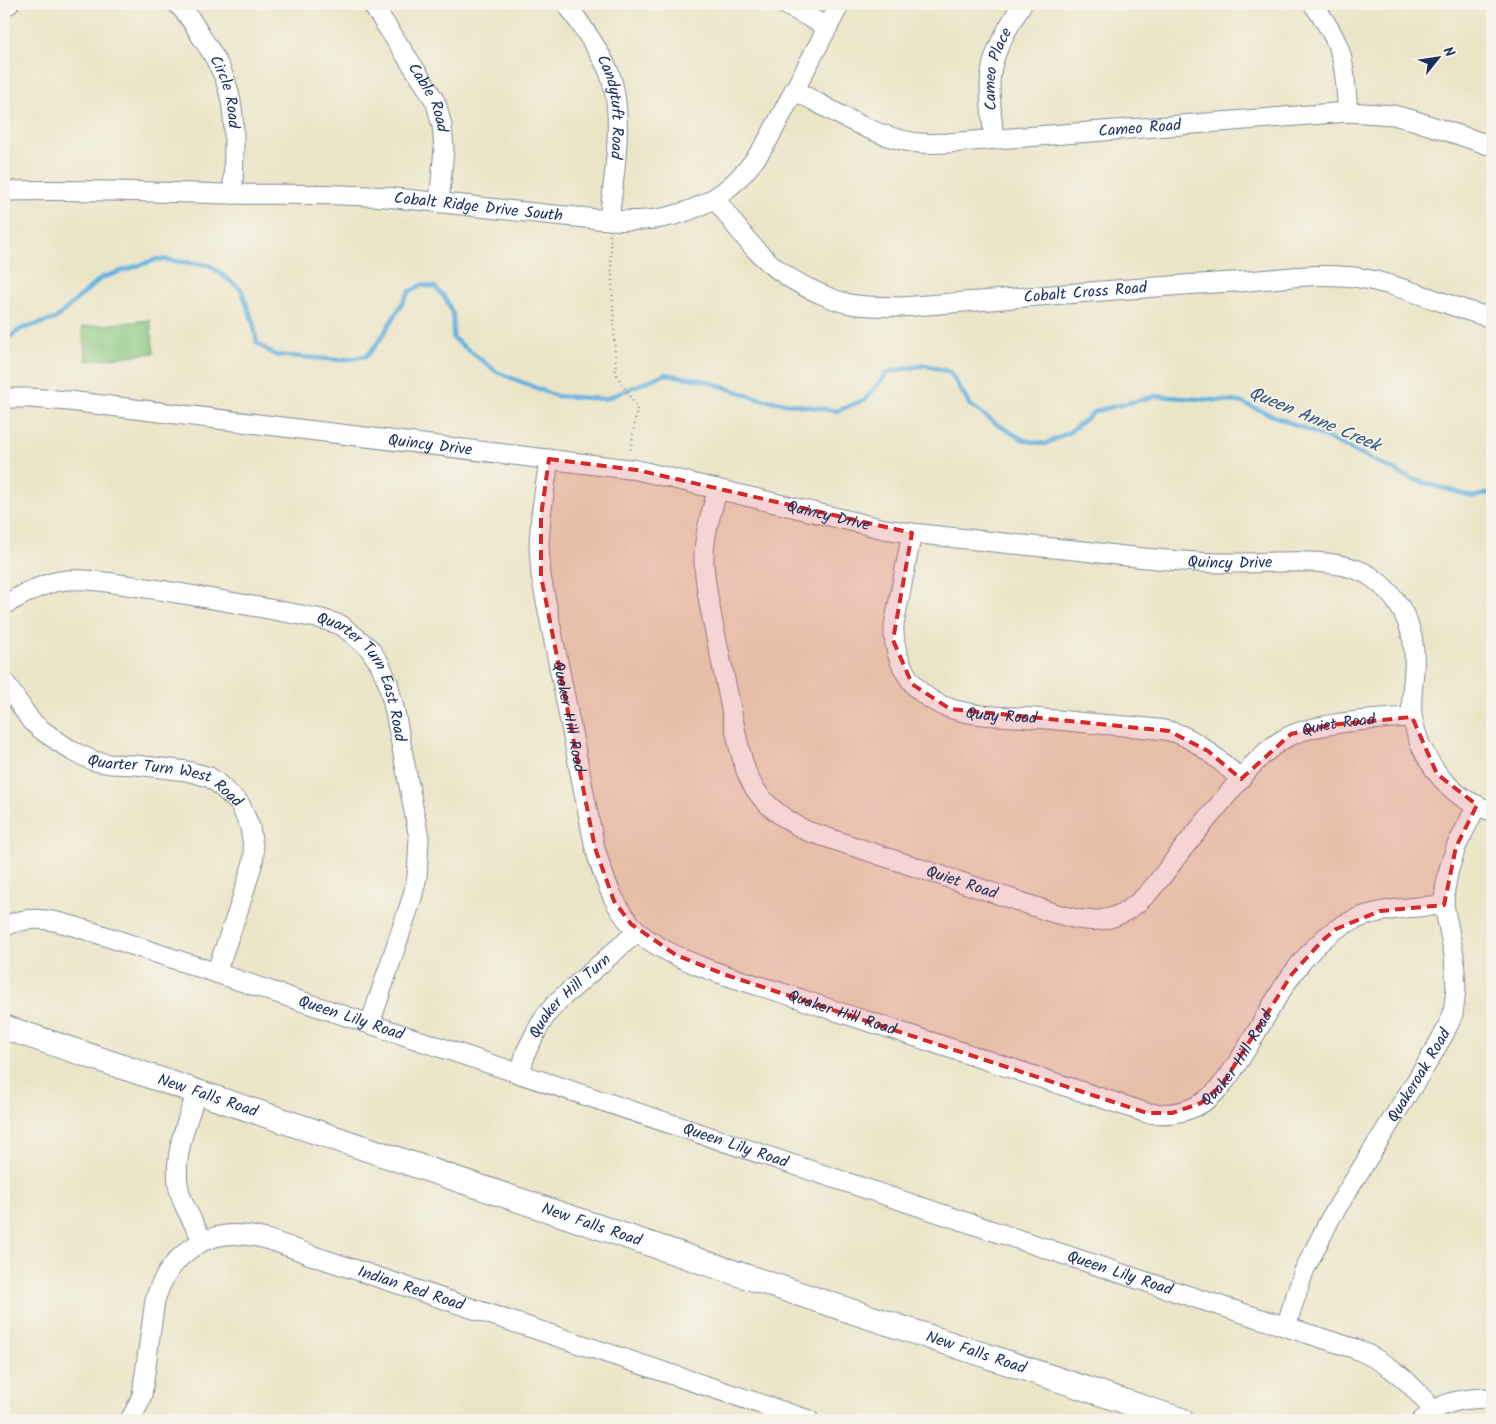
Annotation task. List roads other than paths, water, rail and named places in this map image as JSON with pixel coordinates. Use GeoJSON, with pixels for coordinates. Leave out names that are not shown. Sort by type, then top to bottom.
{"type":"FeatureCollection","features":[{"type":"Feature","properties":{"kind":"main road","name":"New Falls Road"},"geometry":{"type":"LineString","coordinates":[[4,1027],[1181,1420]]}},
{"type":"Feature","properties":{"kind":"street"},"geometry":{"type":"LineString","coordinates":[[4,6],[9,4]]}},
{"type":"Feature","properties":{"kind":"street","name":"Circle Road"},"geometry":{"type":"LineString","coordinates":[[177,4],[190,18],[216,59],[226,82],[233,124],[233,194]]}},
{"type":"Feature","properties":{"kind":"street","name":"Cable Road"},"geometry":{"type":"LineString","coordinates":[[372,4],[436,104],[442,126],[444,149],[439,203]]}},
{"type":"Feature","properties":{"kind":"street","name":"Candytuft Road"},"geometry":{"type":"LineString","coordinates":[[567,4],[600,55],[609,73],[615,94],[617,126],[609,220]]}},
{"type":"Feature","properties":{"kind":"street"},"geometry":{"type":"LineString","coordinates":[[784,4],[828,27]]}},
{"type":"Feature","properties":{"kind":"street","name":"Cobalt Ridge Drive South"},"geometry":{"type":"LineString","coordinates":[[4,191],[328,195],[394,198],[609,220],[662,218],[686,212],[704,205],[715,198],[731,186],[758,156],[840,4]]}},
{"type":"Feature","properties":{"kind":"street","name":"Cameo Place"},"geometry":{"type":"LineString","coordinates":[[994,139],[990,82],[1000,44],[1022,4]]}},
{"type":"Feature","properties":{"kind":"street"},"geometry":{"type":"LineString","coordinates":[[1313,4],[1331,32],[1341,54],[1348,112]]}},
{"type":"Feature","properties":{"kind":"street","name":"Cameo Road"},"geometry":{"type":"LineString","coordinates":[[794,90],[854,122],[884,135],[920,143],[1348,112],[1393,115],[1492,146]]}},
{"type":"Feature","properties":{"kind":"street","name":"Cobalt Cross Road"},"geometry":{"type":"LineString","coordinates":[[715,198],[752,247],[780,273],[808,289],[849,304],[900,307],[1165,286],[1311,276],[1341,276],[1395,287],[1492,318]]}},
{"type":"Feature","properties":{"kind":"street","name":"Quincy Drive"},"geometry":{"type":"LineString","coordinates":[[4,398],[30,398],[68,402],[628,469],[884,529],[912,533],[1155,559],[1227,563],[1317,562],[1340,564],[1362,571],[1389,591],[1396,601],[1406,618],[1412,635],[1414,652],[1412,717],[1427,760],[1436,774],[1449,787],[1462,797],[1484,808]]}},
{"type":"Feature","properties":{"kind":"street","name":"Quaker Hill Road"},"geometry":{"type":"LineString","coordinates":[[549,459],[541,516],[541,576],[595,848],[603,875],[614,901],[638,931],[649,940],[676,955],[726,975],[1147,1113],[1172,1114],[1188,1110],[1201,1103],[1222,1085],[1240,1060],[1292,974],[1306,956],[1336,929],[1362,916],[1380,911],[1444,905]]}},
{"type":"Feature","properties":{"kind":"street","name":"Quiet Road"},"geometry":{"type":"LineString","coordinates":[[718,489],[711,514],[704,562],[707,589],[743,763],[751,782],[772,809],[807,831],[1054,913],[1076,920],[1097,921],[1114,917],[1140,902],[1162,878],[1179,854],[1241,778],[1280,740],[1291,734],[1330,725],[1412,717]]}},
{"type":"Feature","properties":{"kind":"street","name":"Quay Road"},"geometry":{"type":"LineString","coordinates":[[912,533],[894,625],[893,640],[902,667],[912,684],[925,696],[941,706],[975,714],[1169,731],[1185,737],[1208,751],[1241,778]]}},
{"type":"Feature","properties":{"kind":"street","name":"Quarter Turn East Road"},"geometry":{"type":"LineString","coordinates":[[4,605],[35,589],[58,582],[75,580],[104,582],[322,618],[341,625],[368,648],[380,664],[388,683],[419,838],[416,877],[412,898],[370,1024]]}},
{"type":"Feature","properties":{"kind":"street","name":"Quarter Turn West Road"},"geometry":{"type":"LineString","coordinates":[[4,681],[32,721],[72,751],[94,761],[187,771],[208,777],[240,804],[250,826],[254,853],[253,862],[216,973]]}},
{"type":"Feature","properties":{"kind":"street","name":"Quakeroak Road"},"geometry":{"type":"LineString","coordinates":[[1286,1326],[1304,1271],[1330,1219],[1429,1060],[1453,1014],[1456,988],[1454,956],[1444,905],[1445,890],[1456,847],[1484,808]]}},
{"type":"Feature","properties":{"kind":"street","name":"Queen Lily Road"},"geometry":{"type":"LineString","coordinates":[[4,926],[24,920],[43,919],[53,920],[99,934],[1180,1293],[1356,1348],[1377,1358],[1396,1371],[1417,1390],[1428,1416]]}},
{"type":"Feature","properties":{"kind":"street","name":"Quaker Hill Turn"},"geometry":{"type":"LineString","coordinates":[[520,1074],[526,1052],[546,1015],[558,1001],[638,931]]}},
{"type":"Feature","properties":{"kind":"street"},"geometry":{"type":"LineString","coordinates":[[197,1092],[183,1134],[178,1161],[178,1184],[190,1216],[203,1241]]}},
{"type":"Feature","properties":{"kind":"street","name":"Indian Red Road"},"geometry":{"type":"LineString","coordinates":[[130,1420],[142,1395],[157,1291],[166,1275],[186,1251],[210,1237],[231,1234],[266,1239],[809,1420]]}},
{"type":"Feature","properties":{"kind":"street"},"geometry":{"type":"LineString","coordinates":[[1428,1416],[1440,1407],[1450,1403],[1475,1398],[1492,1398]]}},
{"type":"Feature","properties":{"kind":"waterway","name":"Queen Anne Creek"},"geometry":{"type":"LineString","coordinates":[[4,341],[21,329],[55,319],[101,278],[158,259],[209,265],[241,289],[253,322],[257,343],[275,355],[341,360],[367,356],[380,340],[409,292],[422,285],[435,287],[445,298],[453,314],[453,338],[497,372],[556,396],[605,399],[665,374],[706,381],[759,399],[837,411],[866,399],[888,372],[925,365],[950,372],[970,405],[995,423],[1024,440],[1045,444],[1068,433],[1096,411],[1156,396],[1240,402],[1329,439],[1412,479],[1474,497],[1492,492]]}}]}
